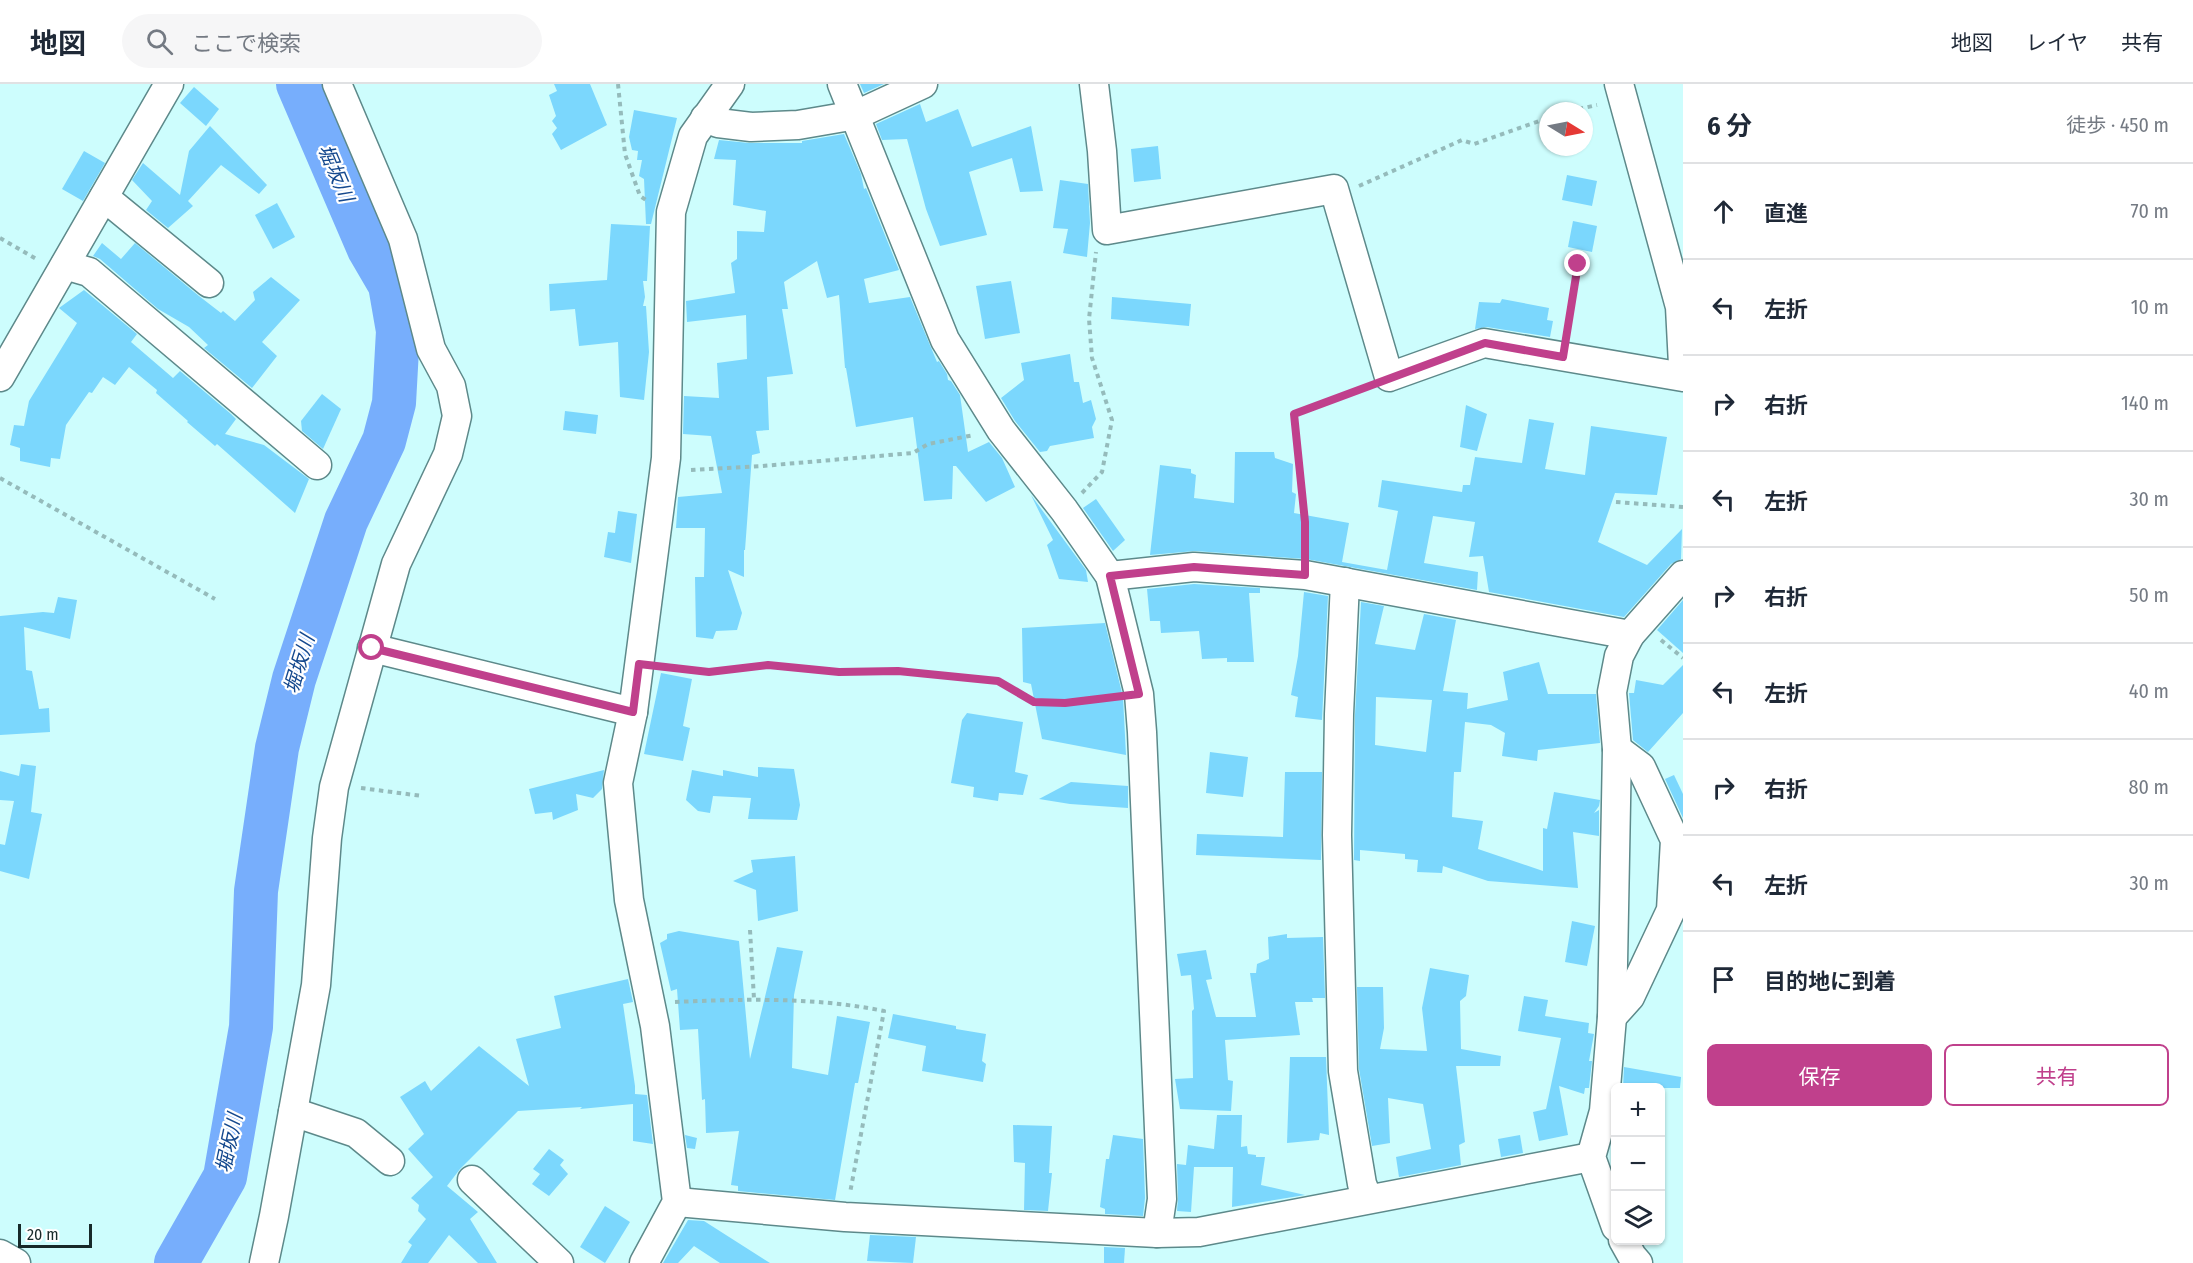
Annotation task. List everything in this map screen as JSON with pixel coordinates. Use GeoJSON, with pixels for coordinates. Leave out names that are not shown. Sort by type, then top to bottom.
{"type":"FeatureCollection","features":[{"type":"Feature","properties":{"kind":"street"},"geometry":{"type":"LineString","coordinates":[[0,377],[170,84]]}},
{"type":"Feature","properties":{"kind":"street"},"geometry":{"type":"LineString","coordinates":[[266,1262],[316,985],[333,787],[396,564],[448,454],[457,416],[452,386],[431,349],[403,239],[337,84]]}},
{"type":"Feature","properties":{"kind":"street"},"geometry":{"type":"LineString","coordinates":[[644,1263],[677,1202],[655,1026],[629,900],[618,783],[633,712],[664,471],[671,212],[693,135],[730,84]]}},
{"type":"Feature","properties":{"kind":"street"},"geometry":{"type":"LineString","coordinates":[[842,84],[945,340],[1001,430],[1065,510],[1110,576],[1139,694],[1142,732],[1162,1199],[1157,1233]]}},
{"type":"Feature","properties":{"kind":"street"},"geometry":{"type":"LineString","coordinates":[[705,118],[718,123],[751,127],[798,125],[856,115],[923,84]]}},
{"type":"Feature","properties":{"kind":"street"},"geometry":{"type":"LineString","coordinates":[[1094,84],[1107,230],[1334,189],[1389,377],[1485,343],[1683,377]]}},
{"type":"Feature","properties":{"kind":"street"},"geometry":{"type":"LineString","coordinates":[[1619,84],[1680,307],[1683,365]]}},
{"type":"Feature","properties":{"kind":"street"},"geometry":{"type":"LineString","coordinates":[[104,197],[209,283]]}},
{"type":"Feature","properties":{"kind":"street"},"geometry":{"type":"LineString","coordinates":[[65,265],[89,272],[317,465]]}},
{"type":"Feature","properties":{"kind":"street"},"geometry":{"type":"LineString","coordinates":[[1110,576],[1194,567],[1305,575],[1630,635]]}},
{"type":"Feature","properties":{"kind":"street"},"geometry":{"type":"LineString","coordinates":[[1611,1213],[1591,1157],[1604,1111],[1612,1017],[1617,749],[1612,692],[1619,656],[1630,635],[1683,575]]}},
{"type":"Feature","properties":{"kind":"street"},"geometry":{"type":"LineString","coordinates":[[1345,582],[1339,714],[1337,835],[1343,1071],[1362,1184],[1368,1199]]}},
{"type":"Feature","properties":{"kind":"street"},"geometry":{"type":"LineString","coordinates":[[372,648],[633,712]]}},
{"type":"Feature","properties":{"kind":"street"},"geometry":{"type":"LineString","coordinates":[[1612,1017],[1630,997],[1671,910],[1679,838],[1641,767],[1617,749]]}},
{"type":"Feature","properties":{"kind":"street"},"geometry":{"type":"LineString","coordinates":[[293,1112],[356,1133],[390,1161]]}},
{"type":"Feature","properties":{"kind":"street"},"geometry":{"type":"LineString","coordinates":[[677,1202],[845,1217],[1157,1233],[1199,1232],[1591,1157]]}},
{"type":"Feature","properties":{"kind":"street"},"geometry":{"type":"LineString","coordinates":[[472,1180],[559,1263]]}},
{"type":"Feature","properties":{"kind":"street"},"geometry":{"type":"LineString","coordinates":[[1626,1245],[1638,1263]]}},
{"type":"Feature","properties":{"kind":"street"},"geometry":{"type":"LineString","coordinates":[[0,1254],[16,1263]]}},
{"type":"Feature","properties":{"kind":"path"},"geometry":{"type":"LineString","coordinates":[[618,84],[625,154],[640,196],[657,207],[671,212]]}},
{"type":"Feature","properties":{"kind":"path"},"geometry":{"type":"LineString","coordinates":[[1336,196],[1462,140],[1474,144],[1539,121]]}},
{"type":"Feature","properties":{"kind":"path"},"geometry":{"type":"LineString","coordinates":[[1065,510],[1102,472],[1112,420],[1092,358],[1089,319],[1097,245],[1107,230]]}},
{"type":"Feature","properties":{"kind":"path"},"geometry":{"type":"LineString","coordinates":[[0,238],[42,262],[65,265]]}},
{"type":"Feature","properties":{"kind":"path"},"geometry":{"type":"LineString","coordinates":[[1563,357],[1578,264]]}},
{"type":"Feature","properties":{"kind":"path"},"geometry":{"type":"LineString","coordinates":[[1305,575],[1305,522],[1294,414],[1389,377]]}},
{"type":"Feature","properties":{"kind":"path"},"geometry":{"type":"LineString","coordinates":[[664,471],[762,466],[913,453],[928,444],[1001,430]]}},
{"type":"Feature","properties":{"kind":"path"},"geometry":{"type":"LineString","coordinates":[[0,478],[215,599]]}},
{"type":"Feature","properties":{"kind":"path"},"geometry":{"type":"LineString","coordinates":[[1616,502],[1683,507]]}},
{"type":"Feature","properties":{"kind":"path"},"geometry":{"type":"LineString","coordinates":[[639,664],[709,672],[768,665],[839,672],[898,671],[998,681],[1034,702],[1065,703],[1139,694]]}},
{"type":"Feature","properties":{"kind":"path"},"geometry":{"type":"LineString","coordinates":[[333,787],[369,787],[422,796]]}},
{"type":"Feature","properties":{"kind":"path"},"geometry":{"type":"LineString","coordinates":[[750,930],[754,999]]}},
{"type":"Feature","properties":{"kind":"path"},"geometry":{"type":"LineString","coordinates":[[651,1004],[754,999],[847,1004],[884,1011],[845,1217]]}},
{"type":"Feature","properties":{"kind":"building"},"geometry":{"type":"Polygon","coordinates":[[[554,84],[590,84],[607,125],[561,150],[552,134],[557,128],[552,121],[556,116],[549,95],[557,91],[554,84]]]}},
{"type":"Feature","properties":{"kind":"building"},"geometry":{"type":"Polygon","coordinates":[[[860,84],[884,84],[864,93],[860,84]]]}},
{"type":"Feature","properties":{"kind":"building"},"geometry":{"type":"Polygon","coordinates":[[[194,87],[219,109],[206,126],[180,103],[194,87]]]}},
{"type":"Feature","properties":{"kind":"building"},"geometry":{"type":"Polygon","coordinates":[[[920,104],[926,122],[958,109],[972,147],[1031,126],[1043,191],[1020,192],[1012,158],[969,172],[987,235],[940,246],[926,209],[907,139],[882,140],[876,124],[920,104]]]}},
{"type":"Feature","properties":{"kind":"building"},"geometry":{"type":"Polygon","coordinates":[[[634,110],[677,118],[651,224],[646,224],[644,179],[639,176],[642,160],[637,160],[638,151],[632,150],[629,137],[634,110]]]}},
{"type":"Feature","properties":{"kind":"building"},"geometry":{"type":"Polygon","coordinates":[[[210,126],[267,185],[259,194],[221,165],[188,201],[193,206],[168,228],[146,210],[152,201],[132,180],[143,163],[180,195],[189,151],[210,126]]]}},
{"type":"Feature","properties":{"kind":"building"},"geometry":{"type":"Polygon","coordinates":[[[844,134],[861,174],[864,189],[866,188],[899,270],[864,279],[869,303],[910,297],[937,362],[939,361],[948,380],[960,395],[968,452],[989,442],[1002,458],[1015,487],[986,502],[956,466],[953,466],[952,499],[924,501],[913,417],[856,427],[845,368],[839,295],[827,298],[817,261],[784,282],[788,309],[782,309],[793,374],[767,377],[769,430],[756,431],[760,453],[752,455],[744,577],[728,570],[742,613],[737,630],[716,631],[713,639],[696,637],[695,577],[704,577],[705,528],[676,528],[678,497],[722,493],[711,436],[683,434],[684,396],[719,398],[717,363],[747,359],[746,315],[687,322],[686,301],[735,293],[731,263],[737,259],[737,231],[764,232],[766,211],[733,205],[736,160],[714,159],[719,140],[749,143],[802,143],[802,141],[844,134]]]}},
{"type":"Feature","properties":{"kind":"building"},"geometry":{"type":"Polygon","coordinates":[[[1158,146],[1161,179],[1134,182],[1131,149],[1158,146]]]}},
{"type":"Feature","properties":{"kind":"building"},"geometry":{"type":"Polygon","coordinates":[[[84,151],[105,163],[83,201],[62,189],[84,151]]]}},
{"type":"Feature","properties":{"kind":"building"},"geometry":{"type":"Polygon","coordinates":[[[1567,175],[1597,181],[1592,206],[1562,200],[1567,175]]]}},
{"type":"Feature","properties":{"kind":"building"},"geometry":{"type":"Polygon","coordinates":[[[1060,180],[1088,184],[1090,223],[1087,257],[1063,253],[1068,229],[1053,228],[1060,180]]]}},
{"type":"Feature","properties":{"kind":"building"},"geometry":{"type":"Polygon","coordinates":[[[277,203],[295,237],[273,249],[255,215],[277,203]]]}},
{"type":"Feature","properties":{"kind":"building"},"geometry":{"type":"Polygon","coordinates":[[[1573,221],[1597,226],[1592,252],[1568,247],[1573,221]]]}},
{"type":"Feature","properties":{"kind":"building"},"geometry":{"type":"Polygon","coordinates":[[[611,224],[650,226],[647,281],[643,281],[645,297],[643,306],[646,306],[649,352],[644,400],[620,397],[618,342],[579,346],[575,309],[550,311],[549,284],[607,280],[611,224]]]}},
{"type":"Feature","properties":{"kind":"building"},"geometry":{"type":"Polygon","coordinates":[[[102,243],[121,259],[135,243],[199,296],[235,321],[255,300],[253,292],[271,277],[300,300],[262,342],[277,356],[252,388],[204,348],[208,345],[189,327],[158,309],[100,259],[93,256],[102,243]]]}},
{"type":"Feature","properties":{"kind":"building"},"geometry":{"type":"Polygon","coordinates":[[[1011,281],[1020,333],[985,339],[976,286],[1011,281]]]}},
{"type":"Feature","properties":{"kind":"building"},"geometry":{"type":"Polygon","coordinates":[[[84,290],[137,334],[131,342],[173,378],[180,371],[236,419],[225,434],[264,445],[309,479],[295,513],[217,444],[215,446],[187,422],[156,393],[157,390],[129,367],[115,385],[103,377],[92,393],[89,392],[66,425],[60,459],[51,458],[50,467],[20,461],[20,448],[10,445],[14,425],[24,426],[29,401],[77,323],[59,308],[84,290]]]}},
{"type":"Feature","properties":{"kind":"building"},"geometry":{"type":"Polygon","coordinates":[[[1112,297],[1191,304],[1189,326],[1111,319],[1112,297]]]}},
{"type":"Feature","properties":{"kind":"building"},"geometry":{"type":"Polygon","coordinates":[[[1502,299],[1549,308],[1547,320],[1553,321],[1550,337],[1487,327],[1475,329],[1479,302],[1500,303],[1502,299]]]}},
{"type":"Feature","properties":{"kind":"building"},"geometry":{"type":"Polygon","coordinates":[[[1070,354],[1074,382],[1079,382],[1083,403],[1091,400],[1096,419],[1092,427],[1094,438],[1050,446],[1047,451],[1040,452],[1015,421],[1001,398],[1024,380],[1021,363],[1070,354]]]}},
{"type":"Feature","properties":{"kind":"building"},"geometry":{"type":"Polygon","coordinates":[[[322,394],[341,409],[323,449],[302,431],[301,421],[322,394]]]}},
{"type":"Feature","properties":{"kind":"building"},"geometry":{"type":"Polygon","coordinates":[[[1466,405],[1487,414],[1477,451],[1460,447],[1466,405]]]}},
{"type":"Feature","properties":{"kind":"building"},"geometry":{"type":"Polygon","coordinates":[[[565,411],[598,415],[596,434],[563,430],[565,411]]]}},
{"type":"Feature","properties":{"kind":"building"},"geometry":{"type":"Polygon","coordinates":[[[1529,419],[1554,423],[1545,469],[1585,475],[1591,426],[1667,437],[1657,495],[1615,493],[1598,542],[1647,565],[1682,529],[1681,559],[1671,564],[1624,617],[1489,592],[1483,556],[1469,557],[1475,522],[1433,516],[1424,563],[1478,572],[1477,590],[1306,559],[1195,551],[1150,555],[1160,465],[1191,469],[1191,473],[1196,475],[1194,498],[1234,503],[1235,452],[1274,452],[1275,458],[1293,464],[1292,492],[1296,494],[1294,513],[1349,523],[1342,562],[1387,570],[1398,511],[1378,507],[1382,480],[1462,492],[1463,485],[1470,485],[1475,457],[1522,463],[1529,419]]]}},
{"type":"Feature","properties":{"kind":"building"},"geometry":{"type":"Polygon","coordinates":[[[1031,495],[1086,570],[1088,582],[1059,579],[1047,545],[1053,540],[1031,495]]]}},
{"type":"Feature","properties":{"kind":"building"},"geometry":{"type":"Polygon","coordinates":[[[1096,499],[1125,540],[1113,551],[1083,508],[1096,499]]]}},
{"type":"Feature","properties":{"kind":"building"},"geometry":{"type":"Polygon","coordinates":[[[618,511],[637,514],[631,563],[604,557],[608,532],[615,533],[618,511]]]}},
{"type":"Feature","properties":{"kind":"building"},"geometry":{"type":"Polygon","coordinates":[[[1194,584],[1260,588],[1260,593],[1249,593],[1254,662],[1227,662],[1227,658],[1202,659],[1199,631],[1161,633],[1160,621],[1150,621],[1147,589],[1194,584]]]}},
{"type":"Feature","properties":{"kind":"building"},"geometry":{"type":"Polygon","coordinates":[[[1304,592],[1328,596],[1322,720],[1295,717],[1298,697],[1291,695],[1298,656],[1304,592]]]}},
{"type":"Feature","properties":{"kind":"building"},"geometry":{"type":"Polygon","coordinates":[[[58,597],[77,600],[70,639],[24,627],[26,670],[32,671],[39,709],[49,708],[50,732],[0,735],[0,616],[54,613],[58,597]]]}},
{"type":"Feature","properties":{"kind":"building"},"geometry":{"type":"Polygon","coordinates":[[[1683,600],[1683,653],[1657,630],[1683,600]]]}},
{"type":"Feature","properties":{"kind":"building"},"geometry":{"type":"Polygon","coordinates":[[[1361,602],[1384,606],[1375,644],[1415,650],[1424,614],[1456,620],[1443,691],[1468,693],[1467,709],[1508,700],[1503,672],[1539,662],[1548,694],[1596,694],[1600,743],[1538,750],[1537,761],[1502,756],[1505,733],[1491,725],[1465,722],[1461,772],[1454,772],[1452,817],[1483,821],[1478,849],[1543,871],[1543,828],[1547,829],[1554,792],[1600,800],[1594,813],[1599,810],[1599,836],[1573,832],[1578,888],[1488,881],[1443,866],[1442,873],[1417,872],[1418,860],[1405,859],[1405,854],[1360,850],[1360,861],[1354,860],[1355,715],[1361,602]],[[1376,697],[1375,745],[1426,752],[1432,700],[1376,697]]]}},
{"type":"Feature","properties":{"kind":"building"},"geometry":{"type":"Polygon","coordinates":[[[1105,623],[1123,697],[1126,755],[1042,739],[1031,684],[1023,682],[1022,628],[1105,623]]]}},
{"type":"Feature","properties":{"kind":"building"},"geometry":{"type":"Polygon","coordinates":[[[1683,665],[1683,713],[1648,752],[1633,740],[1629,693],[1634,693],[1636,680],[1663,685],[1683,665]]]}},
{"type":"Feature","properties":{"kind":"building"},"geometry":{"type":"Polygon","coordinates":[[[661,673],[692,679],[683,726],[690,728],[683,761],[644,754],[661,673]]]}},
{"type":"Feature","properties":{"kind":"building"},"geometry":{"type":"Polygon","coordinates":[[[967,713],[1023,722],[1015,772],[1028,775],[1023,795],[999,793],[998,801],[973,797],[974,787],[951,783],[962,720],[967,713]]]}},
{"type":"Feature","properties":{"kind":"building"},"geometry":{"type":"Polygon","coordinates":[[[1210,752],[1248,757],[1243,797],[1206,793],[1210,752]]]}},
{"type":"Feature","properties":{"kind":"building"},"geometry":{"type":"Polygon","coordinates":[[[21,764],[36,766],[31,812],[42,814],[29,879],[0,871],[0,844],[5,845],[14,801],[0,800],[0,771],[19,776],[21,764]]]}},
{"type":"Feature","properties":{"kind":"building"},"geometry":{"type":"Polygon","coordinates":[[[758,767],[794,769],[800,805],[797,820],[748,819],[751,798],[713,796],[710,813],[698,811],[686,800],[692,770],[723,776],[723,770],[758,777],[758,767]]]}},
{"type":"Feature","properties":{"kind":"building"},"geometry":{"type":"Polygon","coordinates":[[[604,770],[602,789],[593,798],[576,794],[578,810],[553,820],[552,812],[535,814],[529,789],[604,770]]]}},
{"type":"Feature","properties":{"kind":"building"},"geometry":{"type":"Polygon","coordinates":[[[1285,772],[1322,772],[1321,860],[1196,855],[1197,834],[1283,837],[1285,772]]]}},
{"type":"Feature","properties":{"kind":"building"},"geometry":{"type":"Polygon","coordinates":[[[1674,775],[1683,794],[1683,818],[1665,779],[1674,775]]]}},
{"type":"Feature","properties":{"kind":"building"},"geometry":{"type":"Polygon","coordinates":[[[1071,782],[1128,786],[1128,808],[1070,804],[1039,799],[1071,782]]]}},
{"type":"Feature","properties":{"kind":"building"},"geometry":{"type":"Polygon","coordinates":[[[795,856],[798,911],[758,921],[756,890],[733,881],[753,872],[751,860],[795,856]]]}},
{"type":"Feature","properties":{"kind":"building"},"geometry":{"type":"Polygon","coordinates":[[[1572,921],[1595,926],[1587,966],[1565,962],[1572,921]]]}},
{"type":"Feature","properties":{"kind":"building"},"geometry":{"type":"Polygon","coordinates":[[[679,931],[739,941],[750,1059],[777,947],[803,951],[794,995],[792,1068],[828,1075],[837,1016],[870,1022],[858,1083],[855,1083],[835,1200],[738,1191],[738,1186],[731,1185],[739,1131],[706,1133],[698,1029],[680,1030],[677,989],[671,991],[660,943],[667,939],[667,934],[679,931]]]}},
{"type":"Feature","properties":{"kind":"building"},"geometry":{"type":"Polygon","coordinates":[[[1287,934],[1287,938],[1323,937],[1325,998],[1312,998],[1313,1002],[1295,1002],[1300,1035],[1225,1040],[1228,1080],[1233,1081],[1231,1111],[1180,1109],[1175,1079],[1193,1078],[1192,1011],[1194,1009],[1191,975],[1181,976],[1177,954],[1206,950],[1212,979],[1206,980],[1216,1017],[1256,1017],[1250,973],[1256,973],[1257,964],[1269,959],[1268,937],[1287,934]]]}},
{"type":"Feature","properties":{"kind":"building"},"geometry":{"type":"Polygon","coordinates":[[[1430,968],[1469,975],[1466,996],[1460,1001],[1461,1049],[1501,1056],[1500,1066],[1456,1066],[1465,1142],[1459,1145],[1461,1165],[1399,1177],[1396,1157],[1431,1149],[1423,1104],[1388,1098],[1390,1143],[1372,1146],[1359,1069],[1357,987],[1383,987],[1384,1028],[1380,1049],[1427,1051],[1422,1008],[1430,968]]]}},
{"type":"Feature","properties":{"kind":"building"},"geometry":{"type":"Polygon","coordinates":[[[628,979],[633,1002],[623,1004],[635,1094],[647,1095],[653,1144],[633,1141],[633,1104],[518,1111],[460,1169],[447,1186],[478,1212],[470,1219],[497,1263],[478,1263],[449,1235],[428,1263],[401,1263],[412,1245],[408,1242],[426,1219],[418,1211],[419,1205],[411,1198],[433,1177],[408,1149],[424,1134],[400,1097],[425,1081],[431,1091],[479,1046],[529,1086],[516,1039],[561,1028],[554,996],[628,979]]]}},
{"type":"Feature","properties":{"kind":"building"},"geometry":{"type":"Polygon","coordinates":[[[1524,996],[1548,1000],[1545,1016],[1589,1023],[1588,1033],[1594,1034],[1589,1061],[1592,1061],[1589,1088],[1585,1088],[1584,1094],[1559,1086],[1568,1135],[1539,1141],[1533,1112],[1546,1109],[1561,1038],[1518,1031],[1524,996]]]}},
{"type":"Feature","properties":{"kind":"building"},"geometry":{"type":"Polygon","coordinates":[[[893,1014],[986,1034],[982,1061],[986,1064],[983,1082],[922,1071],[926,1046],[888,1038],[893,1014]]]}},
{"type":"Feature","properties":{"kind":"building"},"geometry":{"type":"Polygon","coordinates":[[[1290,1057],[1326,1057],[1329,1135],[1320,1133],[1319,1140],[1287,1143],[1290,1057]]]}},
{"type":"Feature","properties":{"kind":"building"},"geometry":{"type":"Polygon","coordinates":[[[1624,1067],[1681,1077],[1680,1088],[1665,1088],[1665,1083],[1623,1083],[1624,1067]]]}},
{"type":"Feature","properties":{"kind":"building"},"geometry":{"type":"Polygon","coordinates":[[[1217,1115],[1242,1115],[1241,1147],[1247,1146],[1248,1154],[1265,1157],[1261,1185],[1305,1195],[1232,1207],[1233,1167],[1194,1167],[1191,1212],[1177,1211],[1177,1164],[1186,1165],[1188,1145],[1214,1149],[1217,1115]]]}},
{"type":"Feature","properties":{"kind":"building"},"geometry":{"type":"Polygon","coordinates":[[[1013,1125],[1052,1126],[1049,1173],[1052,1173],[1048,1211],[1024,1210],[1025,1163],[1014,1162],[1013,1125]]]}},
{"type":"Feature","properties":{"kind":"building"},"geometry":{"type":"Polygon","coordinates":[[[685,1135],[697,1138],[695,1149],[687,1148],[685,1135]]]}},
{"type":"Feature","properties":{"kind":"building"},"geometry":{"type":"Polygon","coordinates":[[[1113,1135],[1143,1139],[1145,1198],[1143,1216],[1105,1214],[1105,1209],[1100,1207],[1106,1159],[1109,1159],[1113,1135]]]}},
{"type":"Feature","properties":{"kind":"building"},"geometry":{"type":"Polygon","coordinates":[[[1520,1135],[1523,1153],[1501,1157],[1498,1139],[1520,1135]]]}},
{"type":"Feature","properties":{"kind":"building"},"geometry":{"type":"Polygon","coordinates":[[[549,1149],[564,1160],[560,1165],[568,1174],[549,1196],[532,1184],[540,1174],[533,1169],[549,1149]]]}},
{"type":"Feature","properties":{"kind":"building"},"geometry":{"type":"Polygon","coordinates":[[[605,1206],[630,1222],[605,1263],[580,1247],[605,1206]]]}},
{"type":"Feature","properties":{"kind":"building"},"geometry":{"type":"Polygon","coordinates":[[[688,1220],[704,1221],[770,1263],[720,1263],[694,1246],[678,1263],[663,1263],[688,1220]]]}},
{"type":"Feature","properties":{"kind":"building"},"geometry":{"type":"Polygon","coordinates":[[[870,1235],[916,1237],[913,1263],[867,1261],[870,1235]]]}},
{"type":"Feature","properties":{"kind":"building"},"geometry":{"type":"Polygon","coordinates":[[[1104,1247],[1125,1248],[1124,1263],[1104,1263],[1104,1247]]]}},
{"type":"Feature","properties":{"kind":"waterway","name":"堀坂川"},"geometry":{"type":"LineString","coordinates":[[176,1263],[225,1177],[251,1027],[256,891],[277,748],[294,679],[346,521],[384,441],[394,403],[398,331],[390,285],[369,249],[298,84]]}},
{"type":"Feature","properties":{"kind":"route"},"geometry":{"type":"LineString","coordinates":[[372,648],[633,712],[639,664],[709,672],[768,665],[839,672],[898,671],[998,681],[1034,702],[1065,703],[1139,694],[1110,576],[1194,567],[1305,575],[1305,522],[1294,414],[1485,343],[1563,357],[1578,264]]}}]}
